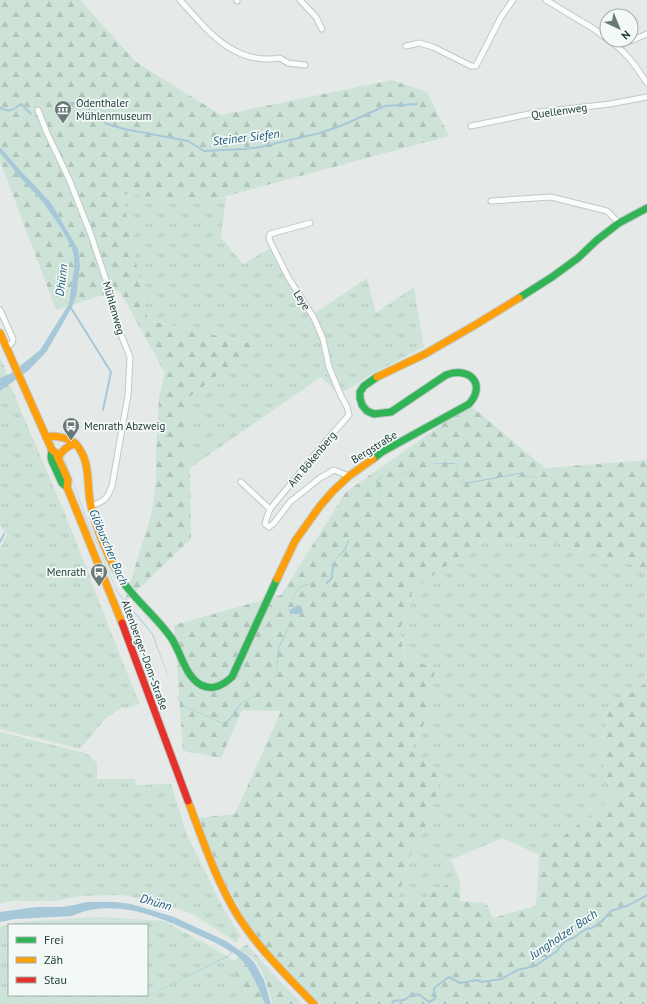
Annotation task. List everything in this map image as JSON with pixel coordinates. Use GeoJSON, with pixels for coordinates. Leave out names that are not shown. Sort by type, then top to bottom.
{"type":"FeatureCollection","features":[{"type":"Feature","properties":{"kind":"street"},"geometry":{"type":"LineString","coordinates":[[180,0],[212,35],[236,52],[255,58],[280,58],[288,63],[305,65]]}},
{"type":"Feature","properties":{"kind":"street"},"geometry":{"type":"LineString","coordinates":[[300,0],[316,17],[322,29]]}},
{"type":"Feature","properties":{"kind":"street"},"geometry":{"type":"LineString","coordinates":[[406,46],[419,43],[433,47],[471,66],[476,66],[501,17],[513,0]]}},
{"type":"Feature","properties":{"kind":"street"},"geometry":{"type":"LineString","coordinates":[[546,0],[599,33]]}},
{"type":"Feature","properties":{"kind":"street"},"geometry":{"type":"LineString","coordinates":[[620,48],[633,61],[647,83]]}},
{"type":"Feature","properties":{"kind":"street","name":"Quellenweg"},"geometry":{"type":"LineString","coordinates":[[471,126],[539,112],[610,104],[647,97]]}},
{"type":"Feature","properties":{"kind":"street","name":"Mühlenweg"},"geometry":{"type":"LineString","coordinates":[[38,110],[47,133],[69,179],[91,235],[106,280],[118,328],[130,357],[128,395],[112,486],[106,499],[91,506]]}},
{"type":"Feature","properties":{"kind":"street"},"geometry":{"type":"LineString","coordinates":[[491,201],[550,197],[607,211],[619,223]]}},
{"type":"Feature","properties":{"kind":"street","name":"Bergstraße"},"geometry":{"type":"LineString","coordinates":[[75,443],[81,450],[85,461],[91,506],[114,567],[134,596],[158,620],[176,644],[193,678],[206,687],[215,688],[226,683],[232,677],[295,541],[320,506],[333,491],[349,476],[382,452],[469,404],[475,396],[476,391],[475,382],[471,376],[466,373],[455,372],[446,375],[391,412],[374,414],[367,411],[362,405],[360,392],[364,386],[378,377],[425,354],[552,277],[578,258],[597,240],[619,223],[647,208]]}},
{"type":"Feature","properties":{"kind":"street","name":"Leye"},"geometry":{"type":"LineString","coordinates":[[310,223],[270,234],[269,238],[272,247],[288,277],[314,318],[323,339],[329,368],[347,407]]}},
{"type":"Feature","properties":{"kind":"street"},"geometry":{"type":"LineString","coordinates":[[0,310],[13,339],[12,343],[6,347]]}},
{"type":"Feature","properties":{"kind":"street","name":"Altenberger-Dom-Straße"},"geometry":{"type":"LineString","coordinates":[[0,333],[52,450],[56,453],[68,480],[67,487]]}},
{"type":"Feature","properties":{"kind":"street","name":"Am Bökenberg"},"geometry":{"type":"LineString","coordinates":[[347,407],[349,415],[270,509],[266,517],[265,524],[269,527],[274,524],[290,502],[320,478],[334,470],[349,476]]}},
{"type":"Feature","properties":{"kind":"street"},"geometry":{"type":"LineString","coordinates":[[46,437],[53,435],[75,443]]}},
{"type":"Feature","properties":{"kind":"street"},"geometry":{"type":"LineString","coordinates":[[58,458],[65,448],[75,443]]}},
{"type":"Feature","properties":{"kind":"street","name":"Altenberger-Dom-Straße"},"geometry":{"type":"LineString","coordinates":[[52,450],[52,461],[62,483],[67,487],[118,614],[214,869],[228,898],[249,932],[284,974],[314,1004]]}},
{"type":"Feature","properties":{"kind":"street"},"geometry":{"type":"LineString","coordinates":[[241,482],[270,509]]}},
{"type":"Feature","properties":{"kind":"green space"},"geometry":{"type":"Polygon","coordinates":[[[0,0],[80,0],[136,62],[221,115],[392,80],[427,92],[449,136],[204,202],[122,194],[148,320],[257,345],[189,397],[191,539],[124,603],[152,512],[156,479],[159,397],[165,373],[119,290],[56,310],[0,161],[0,0]]]}},
{"type":"Feature","properties":{"kind":"green space"},"geometry":{"type":"Polygon","coordinates":[[[122,194],[204,202],[226,197],[221,237],[243,264],[270,248],[309,317],[367,278],[376,313],[414,287],[424,347],[338,394],[321,377],[190,468],[189,397],[257,345],[148,320],[122,194]]]}},
{"type":"Feature","properties":{"kind":"green space"},"geometry":{"type":"Polygon","coordinates":[[[0,358],[11,387],[0,400],[0,358]]]}},
{"type":"Feature","properties":{"kind":"green space"},"geometry":{"type":"Polygon","coordinates":[[[11,387],[67,520],[140,704],[124,709],[123,707],[106,718],[80,749],[0,729],[0,549],[7,535],[0,525],[0,400],[11,387]]]}},
{"type":"Feature","properties":{"kind":"green space"},"geometry":{"type":"Polygon","coordinates":[[[470,405],[545,468],[647,460],[647,572],[626,562],[559,543],[485,538],[413,590],[407,617],[399,629],[405,658],[435,668],[428,716],[412,747],[441,776],[431,816],[410,856],[397,901],[420,902],[435,889],[460,881],[460,901],[486,903],[493,918],[536,906],[539,855],[613,798],[601,756],[608,709],[647,682],[647,1004],[320,1004],[271,953],[247,922],[220,874],[198,818],[235,814],[281,711],[242,710],[221,758],[183,751],[174,625],[281,595],[346,492],[470,405]]]}},
{"type":"Feature","properties":{"kind":"green space"},"geometry":{"type":"Polygon","coordinates":[[[485,538],[559,543],[626,562],[647,572],[647,682],[608,709],[601,756],[613,798],[539,855],[502,838],[451,860],[460,881],[435,889],[420,902],[397,901],[410,856],[431,816],[412,747],[428,716],[434,668],[406,658],[399,629],[407,617],[413,590],[485,538]]]}},
{"type":"Feature","properties":{"kind":"green space"},"geometry":{"type":"Polygon","coordinates":[[[0,732],[86,753],[97,763],[97,779],[135,779],[136,785],[171,784],[187,835],[224,910],[240,935],[237,943],[193,914],[166,905],[123,895],[80,896],[55,901],[12,901],[0,904],[0,732]]]}},
{"type":"Feature","properties":{"kind":"green space"},"geometry":{"type":"Polygon","coordinates":[[[100,917],[164,921],[235,961],[234,970],[252,1004],[0,1004],[0,927],[8,925],[8,996],[148,996],[148,924],[12,924],[20,922],[100,917]]]}},
{"type":"Feature","properties":{"kind":"green space"},"geometry":{"type":"Polygon","coordinates":[[[247,945],[302,1004],[273,1004],[263,973],[253,958],[240,950],[242,947],[247,945]]]}},
{"type":"Feature","properties":{"kind":"green space"},"geometry":{"type":"Polygon","coordinates":[[[239,956],[251,972],[265,1004],[252,1004],[234,970],[235,961],[239,956]]]}},
{"type":"Feature","properties":{"kind":"water"},"geometry":{"type":"Polygon","coordinates":[[[0,147],[51,203],[78,249],[80,265],[76,297],[72,307],[47,351],[29,370],[0,391],[0,378],[10,374],[40,350],[69,304],[74,269],[74,256],[71,246],[59,225],[43,202],[0,153],[0,147]]]}},
{"type":"Feature","properties":{"kind":"water"},"geometry":{"type":"Polygon","coordinates":[[[49,414],[87,520],[117,591],[153,634],[173,690],[152,634],[117,592],[86,519],[49,414]]]}},
{"type":"Feature","properties":{"kind":"water"},"geometry":{"type":"Polygon","coordinates":[[[519,473],[538,479],[519,474],[465,484],[459,479],[465,483],[519,473]]]}},
{"type":"Feature","properties":{"kind":"water"},"geometry":{"type":"Polygon","coordinates":[[[385,474],[377,481],[382,501],[376,481],[385,474]]]}},
{"type":"Feature","properties":{"kind":"water"},"geometry":{"type":"Polygon","coordinates":[[[355,538],[349,540],[346,549],[333,562],[345,548],[348,540],[355,538]]]}},
{"type":"Feature","properties":{"kind":"water"},"geometry":{"type":"Polygon","coordinates":[[[317,582],[300,587],[287,606],[300,586],[317,582]]]}},
{"type":"Feature","properties":{"kind":"water"},"geometry":{"type":"Polygon","coordinates":[[[298,605],[301,606],[303,611],[301,614],[290,614],[287,606],[290,612],[290,610],[298,605]]]}},
{"type":"Feature","properties":{"kind":"water"},"geometry":{"type":"Polygon","coordinates":[[[292,618],[279,649],[275,685],[278,649],[292,618]]]}},
{"type":"Feature","properties":{"kind":"water"},"geometry":{"type":"Polygon","coordinates":[[[275,685],[242,703],[226,725],[183,706],[173,690],[184,706],[225,724],[241,703],[275,685]]]}},
{"type":"Feature","properties":{"kind":"water"},"geometry":{"type":"Polygon","coordinates":[[[87,902],[115,902],[131,904],[174,917],[226,941],[254,962],[264,980],[271,1004],[265,1004],[256,982],[248,968],[238,956],[232,952],[229,956],[132,1004],[229,955],[231,952],[211,941],[153,916],[120,909],[104,908],[72,916],[15,919],[0,922],[0,912],[36,907],[61,907],[87,902]]]}},
{"type":"Feature","properties":{"kind":"waterway","name":"Steiner Siefen"},"geometry":{"type":"LineString","coordinates":[[59,102],[82,104],[107,124],[124,129],[188,141],[204,151],[260,147],[320,133],[343,125],[385,106],[417,104]]}},
{"type":"Feature","properties":{"kind":"waterway","name":"Steiner Siefen"},"geometry":{"type":"LineString","coordinates":[[0,108],[11,110],[21,104],[31,114]]}},
{"type":"Feature","properties":{"kind":"waterway"},"geometry":{"type":"LineString","coordinates":[[71,308],[111,372],[103,410]]}},
{"type":"Feature","properties":{"kind":"waterway"},"geometry":{"type":"LineString","coordinates":[[0,542],[4,534]]}},
{"type":"Feature","properties":{"kind":"waterway","name":"Glöbuscher Bach"},"geometry":{"type":"LineString","coordinates":[[327,583],[332,578],[333,564]]}},
{"type":"Feature","properties":{"kind":"waterway","name":"Jungholzer Bach"},"geometry":{"type":"LineString","coordinates":[[392,1004],[393,1001],[404,1000],[413,994],[420,995],[429,1002],[435,999],[434,988],[449,977],[460,983],[477,980],[482,982],[502,979],[517,970],[535,966],[557,951],[564,942],[575,937],[586,929],[592,928],[602,921],[611,911],[629,905],[647,895]]}},
{"type":"Feature","properties":{"kind":"traffic: fast"},"geometry":{"type":"LineString","coordinates":[[519,298],[578,258],[597,240],[619,223],[647,208]]}},
{"type":"Feature","properties":{"kind":"traffic: fast"},"geometry":{"type":"LineString","coordinates":[[373,459],[382,452],[469,404],[474,397],[476,390],[476,384],[468,375],[454,373],[446,375],[391,412],[374,414],[367,411],[362,405],[360,392],[364,386],[377,377]]}},
{"type":"Feature","properties":{"kind":"traffic: fast"},"geometry":{"type":"LineString","coordinates":[[52,450],[52,461],[62,483],[67,487]]}},
{"type":"Feature","properties":{"kind":"traffic: fast"},"geometry":{"type":"LineString","coordinates":[[123,582],[172,639],[191,676],[205,687],[214,687],[221,685],[232,677],[277,579]]}},
{"type":"Feature","properties":{"kind":"traffic: slow"},"geometry":{"type":"LineString","coordinates":[[377,377],[425,354],[519,298]]}},
{"type":"Feature","properties":{"kind":"traffic: slow"},"geometry":{"type":"LineString","coordinates":[[0,333],[52,450],[56,453],[68,480],[67,487],[122,623]]}},
{"type":"Feature","properties":{"kind":"traffic: slow"},"geometry":{"type":"LineString","coordinates":[[46,437],[55,436],[69,440],[73,442],[83,454],[87,467],[90,501],[95,522],[108,554],[123,582]]}},
{"type":"Feature","properties":{"kind":"traffic: slow"},"geometry":{"type":"LineString","coordinates":[[58,458],[65,449],[75,443]]}},
{"type":"Feature","properties":{"kind":"traffic: slow"},"geometry":{"type":"LineString","coordinates":[[277,579],[295,541],[320,506],[349,476],[373,459]]}},
{"type":"Feature","properties":{"kind":"traffic: slow"},"geometry":{"type":"LineString","coordinates":[[188,801],[216,875],[238,916],[264,951],[314,1004]]}},
{"type":"Feature","properties":{"kind":"traffic: jam"},"geometry":{"type":"LineString","coordinates":[[122,623],[188,801]]}},
{"type":"Feature","properties":{"kind":"place","name":"Odenthaler Mühlenmuseum"},"geometry":{"type":"Point","coordinates":[63,124]}},
{"type":"Feature","properties":{"kind":"place","name":"Menrath Abzweig"},"geometry":{"type":"Point","coordinates":[71,441]}},
{"type":"Feature","properties":{"kind":"place","name":"Menrath"},"geometry":{"type":"Point","coordinates":[99,587]}},
{"type":"Feature","properties":{"kind":"water label","name":"Dhünn"},"geometry":{"type":"Point","coordinates":[61,280]}},
{"type":"Feature","properties":{"kind":"water label","name":"Dhünn"},"geometry":{"type":"Point","coordinates":[156,902]}}]}
